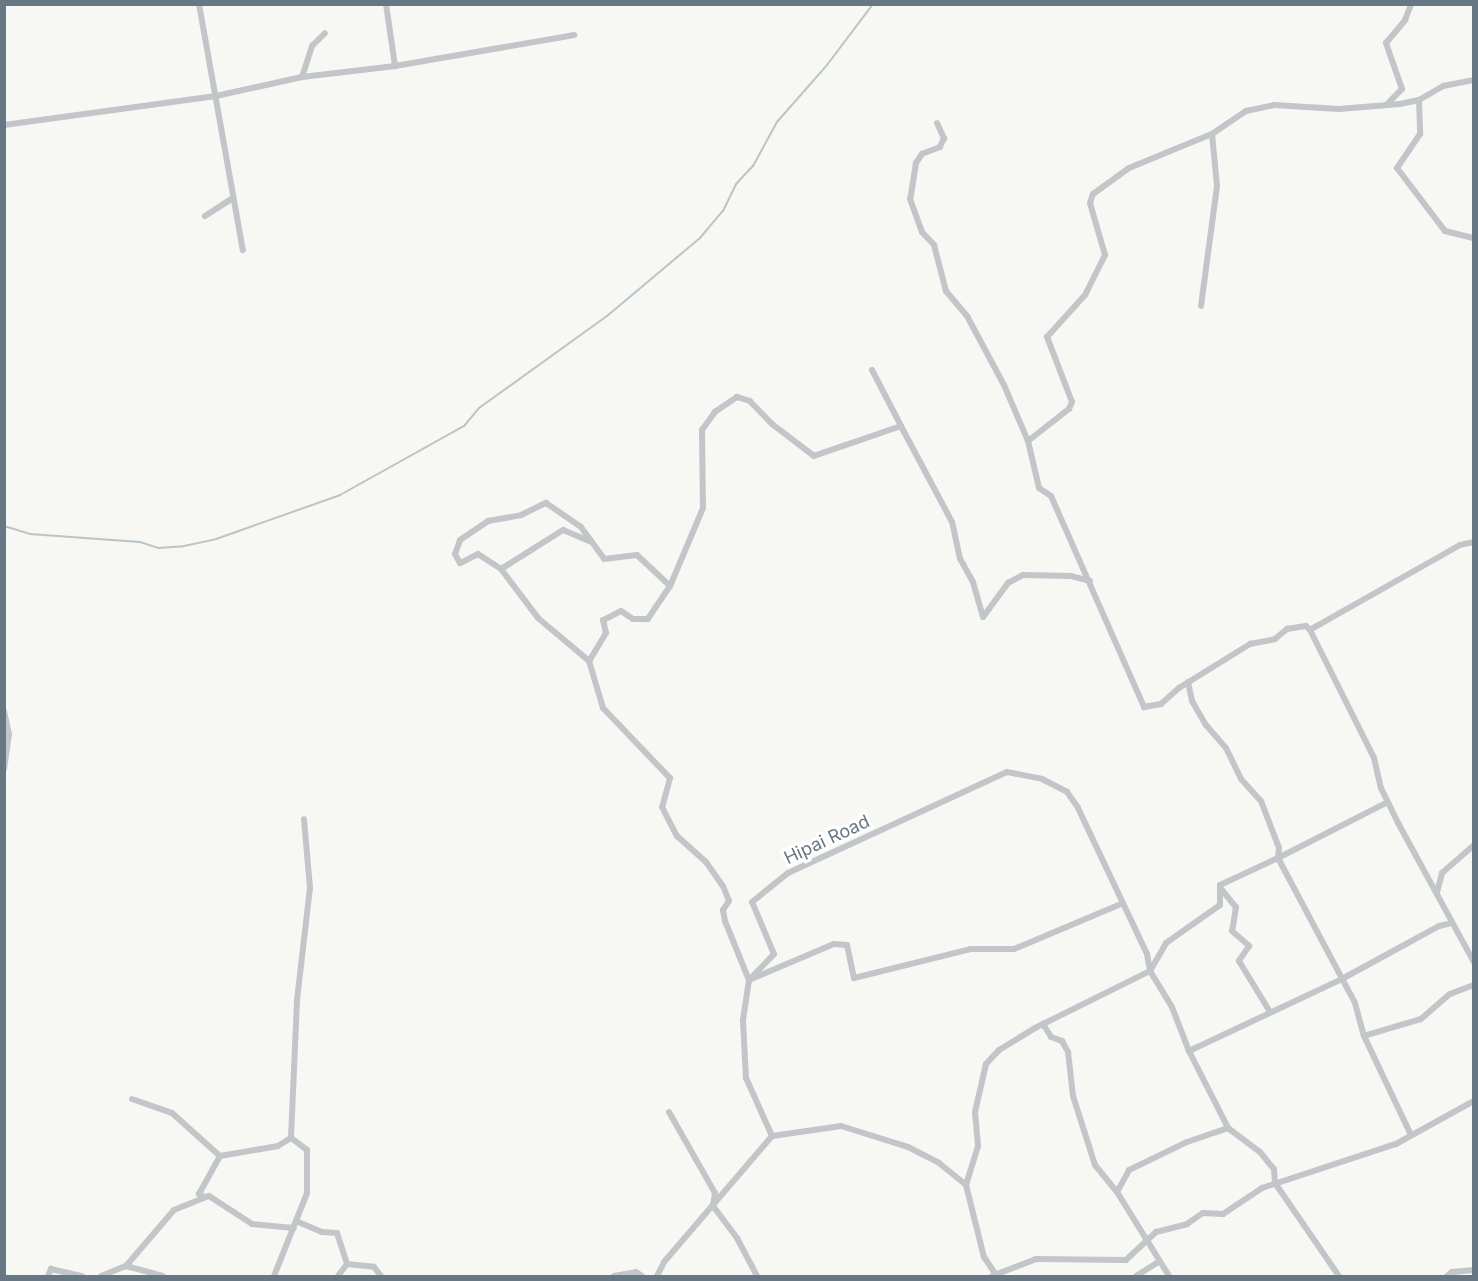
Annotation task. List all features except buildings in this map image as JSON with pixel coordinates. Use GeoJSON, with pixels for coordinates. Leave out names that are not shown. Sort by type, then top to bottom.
{"type":"FeatureCollection","features":[{"type":"Feature","properties":{"kind":"street"},"geometry":{"type":"LineString","coordinates":[[199,4],[216,96],[231,199],[243,250]]}},
{"type":"Feature","properties":{"kind":"street"},"geometry":{"type":"LineString","coordinates":[[386,4],[395,66]]}},
{"type":"Feature","properties":{"kind":"street"},"geometry":{"type":"LineString","coordinates":[[1387,104],[1402,89],[1386,43],[1405,20],[1411,4]]}},
{"type":"Feature","properties":{"kind":"street"},"geometry":{"type":"LineString","coordinates":[[302,77],[312,46],[325,33]]}},
{"type":"Feature","properties":{"kind":"street"},"geometry":{"type":"LineString","coordinates":[[4,125],[216,96],[302,77],[395,66],[574,35]]}},
{"type":"Feature","properties":{"kind":"street"},"geometry":{"type":"LineString","coordinates":[[1028,441],[1069,409],[1072,402],[1047,337],[1085,295],[1105,255],[1090,203],[1093,194],[1129,168],[1212,134],[1246,111],[1274,105],[1339,109],[1419,100],[1443,86],[1473,80]]}},
{"type":"Feature","properties":{"kind":"street"},"geometry":{"type":"LineString","coordinates":[[1419,100],[1420,134],[1397,168],[1445,231],[1473,237]]}},
{"type":"Feature","properties":{"kind":"street"},"geometry":{"type":"LineString","coordinates":[[937,123],[944,138],[940,147],[922,154],[916,163],[910,199],[922,232],[934,245],[946,291],[966,316],[1004,385],[1028,441],[1039,488],[1051,496],[1144,707],[1161,704],[1188,682],[1250,644],[1275,639],[1292,628],[1306,626],[1374,758],[1388,802],[1473,962]]}},
{"type":"Feature","properties":{"kind":"street"},"geometry":{"type":"LineString","coordinates":[[1201,306],[1217,186],[1212,134]]}},
{"type":"Feature","properties":{"kind":"street"},"geometry":{"type":"LineString","coordinates":[[205,216],[231,199]]}},
{"type":"Feature","properties":{"kind":"street"},"geometry":{"type":"LineString","coordinates":[[872,370],[952,522],[960,559],[973,582],[983,617],[1008,583],[1023,575],[1071,576],[1090,582]]}},
{"type":"Feature","properties":{"kind":"street"},"geometry":{"type":"LineString","coordinates":[[589,661],[606,633],[603,620],[621,611],[633,619],[648,619],[670,586],[703,508],[702,430],[725,403],[736,397],[750,400],[772,424],[814,456],[901,426]]}},
{"type":"Feature","properties":{"kind":"street"},"geometry":{"type":"LineString","coordinates":[[670,586],[637,555],[604,559],[581,527],[546,503],[521,515],[488,521],[460,540],[454,554],[460,563],[478,554],[501,569],[538,618],[589,661],[603,708],[670,778],[662,807],[677,836],[706,862],[723,886],[729,901],[723,910],[724,921],[749,980],[743,1020],[746,1078],[772,1136]]}},
{"type":"Feature","properties":{"kind":"street"},"geometry":{"type":"LineString","coordinates":[[501,569],[562,530],[589,541]]}},
{"type":"Feature","properties":{"kind":"street"},"geometry":{"type":"LineString","coordinates":[[1310,630],[1460,545],[1473,542]]}},
{"type":"Feature","properties":{"kind":"street"},"geometry":{"type":"LineString","coordinates":[[1188,682],[1192,701],[1206,725],[1226,748],[1241,779],[1261,801],[1279,848],[1278,858],[1303,912],[1318,928],[1340,980],[1355,1003],[1365,1035],[1410,1135]]}},
{"type":"Feature","properties":{"kind":"street"},"geometry":{"type":"LineString","coordinates":[[4,711],[9,734],[4,769]]}},
{"type":"Feature","properties":{"kind":"street","name":"Hipai Road"},"geometry":{"type":"LineString","coordinates":[[749,980],[774,954],[752,902],[788,873],[1007,772],[1042,779],[1067,792],[1147,954],[1150,971],[1172,1007],[1189,1051],[1228,1128]]}},
{"type":"Feature","properties":{"kind":"street"},"geometry":{"type":"LineString","coordinates":[[1388,802],[1278,858],[1224,882],[1220,905],[1166,943],[1150,971],[1043,1024],[999,1050],[986,1064],[975,1112],[978,1146],[966,1185],[984,1257],[993,1274],[1036,1259],[1126,1260],[1146,1245],[1156,1232],[1187,1224],[1203,1213],[1223,1214],[1275,1183],[1325,1169],[1410,1135],[1473,1101]]}},
{"type":"Feature","properties":{"kind":"street"},"geometry":{"type":"LineString","coordinates":[[291,1138],[297,1000],[310,888],[304,819]]}},
{"type":"Feature","properties":{"kind":"street"},"geometry":{"type":"LineString","coordinates":[[1437,892],[1442,873],[1473,845]]}},
{"type":"Feature","properties":{"kind":"street"},"geometry":{"type":"LineString","coordinates":[[1221,890],[1236,907],[1232,931],[1249,946],[1239,961],[1270,1012]]}},
{"type":"Feature","properties":{"kind":"street"},"geometry":{"type":"LineString","coordinates":[[749,980],[834,944],[847,945],[854,978],[971,949],[1014,949],[1121,904]]}},
{"type":"Feature","properties":{"kind":"street"},"geometry":{"type":"LineString","coordinates":[[1189,1051],[1340,980],[1439,926],[1452,923]]}},
{"type":"Feature","properties":{"kind":"street"},"geometry":{"type":"LineString","coordinates":[[1365,1035],[1421,1019],[1450,994],[1473,985]]}},
{"type":"Feature","properties":{"kind":"street"},"geometry":{"type":"LineString","coordinates":[[1043,1024],[1051,1037],[1062,1041],[1068,1052],[1068,1075],[1085,1146],[1117,1192],[1157,1263],[1168,1276]]}},
{"type":"Feature","properties":{"kind":"street"},"geometry":{"type":"LineString","coordinates":[[132,1099],[172,1113],[220,1156]]}},
{"type":"Feature","properties":{"kind":"street"},"geometry":{"type":"LineString","coordinates":[[669,1112],[715,1193],[713,1206],[737,1238],[757,1276]]}},
{"type":"Feature","properties":{"kind":"street"},"geometry":{"type":"LineString","coordinates":[[657,1276],[664,1262],[772,1136],[842,1126],[908,1147],[939,1163],[966,1185]]}},
{"type":"Feature","properties":{"kind":"street"},"geometry":{"type":"LineString","coordinates":[[1117,1192],[1129,1170],[1187,1142],[1228,1128],[1260,1152],[1274,1169],[1275,1183],[1339,1276]]}},
{"type":"Feature","properties":{"kind":"street"},"geometry":{"type":"LineString","coordinates":[[220,1156],[278,1146],[291,1138]]}},
{"type":"Feature","properties":{"kind":"street"},"geometry":{"type":"LineString","coordinates":[[274,1276],[307,1193],[310,1161],[307,1150],[291,1138]]}},
{"type":"Feature","properties":{"kind":"street"},"geometry":{"type":"LineString","coordinates":[[205,1197],[199,1194],[220,1156]]}},
{"type":"Feature","properties":{"kind":"street"},"geometry":{"type":"LineString","coordinates":[[101,1276],[126,1266],[174,1210],[209,1196],[252,1224],[295,1225],[322,1232],[337,1233],[347,1264]]}},
{"type":"Feature","properties":{"kind":"street"},"geometry":{"type":"LineString","coordinates":[[1136,1276],[1157,1263]]}},
{"type":"Feature","properties":{"kind":"street"},"geometry":{"type":"LineString","coordinates":[[338,1276],[347,1264]]}},
{"type":"Feature","properties":{"kind":"street"},"geometry":{"type":"LineString","coordinates":[[347,1264],[374,1267],[381,1276]]}},
{"type":"Feature","properties":{"kind":"street"},"geometry":{"type":"LineString","coordinates":[[126,1266],[163,1276]]}},
{"type":"Feature","properties":{"kind":"street"},"geometry":{"type":"LineString","coordinates":[[48,1276],[51,1269],[82,1276]]}},
{"type":"Feature","properties":{"kind":"street"},"geometry":{"type":"LineString","coordinates":[[1447,1276],[1452,1272],[1473,1270]]}},
{"type":"Feature","properties":{"kind":"street"},"geometry":{"type":"LineString","coordinates":[[614,1276],[636,1272],[642,1276]]}},
{"type":"Feature","properties":{"kind":"waterway"},"geometry":{"type":"LineString","coordinates":[[4,526],[30,534],[140,542],[158,548],[184,546],[216,539],[340,495],[464,426],[479,408],[607,316],[700,238],[723,211],[736,184],[753,166],[777,122],[827,65],[873,4]]}}]}
